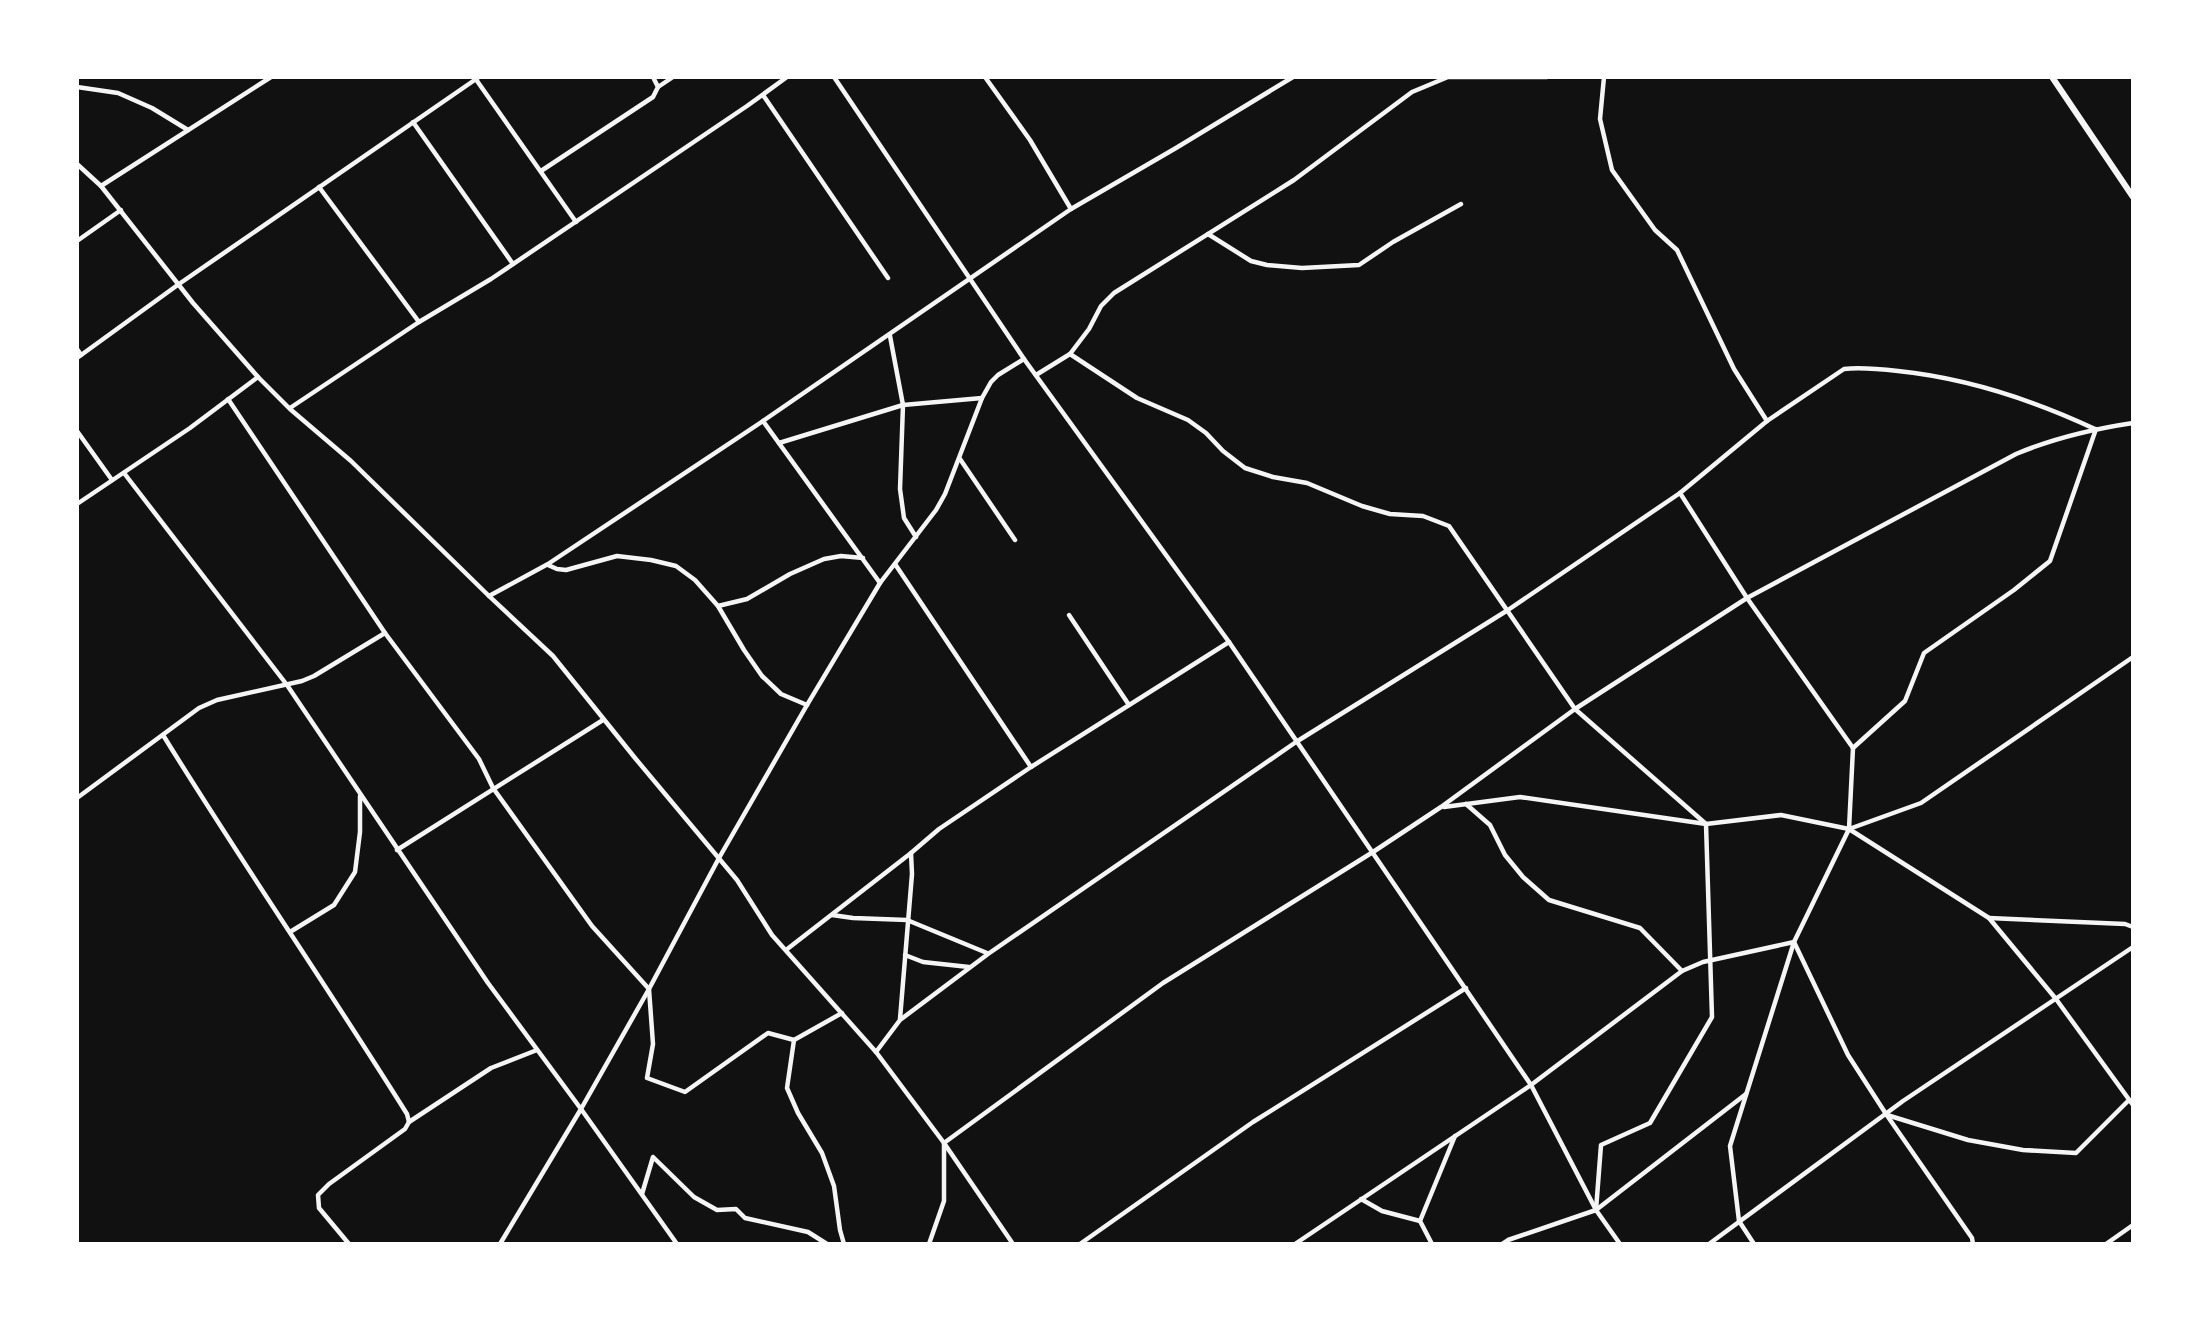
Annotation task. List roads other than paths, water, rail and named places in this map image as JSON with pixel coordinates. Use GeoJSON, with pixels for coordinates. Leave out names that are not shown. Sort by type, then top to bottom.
{"type":"FeatureCollection","features":[{"type":"Feature","properties":{"kind":"street"},"geometry":{"type":"LineString","coordinates":[[101,186],[271,77]]}},
{"type":"Feature","properties":{"kind":"street"},"geometry":{"type":"LineString","coordinates":[[653,77],[658,88]]}},
{"type":"Feature","properties":{"kind":"street"},"geometry":{"type":"LineString","coordinates":[[541,171],[653,97],[658,88],[673,77]]}},
{"type":"Feature","properties":{"kind":"street"},"geometry":{"type":"LineString","coordinates":[[290,408],[419,322],[513,264],[787,77]]}},
{"type":"Feature","properties":{"kind":"street"},"geometry":{"type":"LineString","coordinates":[[985,77],[1030,140],[1071,209]]}},
{"type":"Feature","properties":{"kind":"street"},"geometry":{"type":"LineString","coordinates":[[489,596],[548,564],[890,336],[1071,209],[1293,77]]}},
{"type":"Feature","properties":{"kind":"street"},"geometry":{"type":"LineString","coordinates":[[1036,375],[1070,354],[1101,306],[1114,293],[1294,180],[1412,92],[1448,77],[1547,77]]}},
{"type":"Feature","properties":{"kind":"street"},"geometry":{"type":"LineString","coordinates":[[1604,77],[1600,119],[1612,170],[1655,229],[1677,250],[1734,369],[1767,421]]}},
{"type":"Feature","properties":{"kind":"street"},"geometry":{"type":"LineString","coordinates":[[2052,77],[2133,197]]}},
{"type":"Feature","properties":{"kind":"street"},"geometry":{"type":"LineString","coordinates":[[77,349],[79,357],[179,284],[477,78],[576,222]]}},
{"type":"Feature","properties":{"kind":"street"},"geometry":{"type":"LineString","coordinates":[[836,78],[1024,359],[1229,642],[1531,1084],[1596,1210],[1620,1244]]}},
{"type":"Feature","properties":{"kind":"street"},"geometry":{"type":"LineString","coordinates":[[77,87],[118,93],[152,108],[188,130]]}},
{"type":"Feature","properties":{"kind":"street"},"geometry":{"type":"LineString","coordinates":[[763,94],[888,278]]}},
{"type":"Feature","properties":{"kind":"street"},"geometry":{"type":"LineString","coordinates":[[413,122],[513,264]]}},
{"type":"Feature","properties":{"kind":"street"},"geometry":{"type":"LineString","coordinates":[[77,164],[101,186],[205,318],[258,377],[351,461],[553,656],[737,880],[772,935],[876,1052],[944,1143],[1013,1244]]}},
{"type":"Feature","properties":{"kind":"street"},"geometry":{"type":"LineString","coordinates":[[319,187],[419,322]]}},
{"type":"Feature","properties":{"kind":"street"},"geometry":{"type":"LineString","coordinates":[[1208,234],[1251,261],[1267,265],[1301,268],[1359,265],[1393,242],[1461,204]]}},
{"type":"Feature","properties":{"kind":"street"},"geometry":{"type":"LineString","coordinates":[[77,241],[121,210]]}},
{"type":"Feature","properties":{"kind":"street"},"geometry":{"type":"LineString","coordinates":[[890,336],[903,405],[900,489],[904,518],[916,537]]}},
{"type":"Feature","properties":{"kind":"street"},"geometry":{"type":"LineString","coordinates":[[1070,354],[1137,398],[1188,421],[1206,433],[1245,468],[1273,477],[1307,483],[1390,514],[1423,516],[1449,526],[1575,709],[1706,824],[1712,1017],[1650,1123],[1601,1145],[1596,1210]]}},
{"type":"Feature","properties":{"kind":"street"},"geometry":{"type":"LineString","coordinates":[[500,1244],[581,1109],[719,858],[807,705],[880,583],[946,494],[982,398],[998,374],[1024,359]]}},
{"type":"Feature","properties":{"kind":"street"},"geometry":{"type":"LineString","coordinates":[[876,1052],[900,1020],[988,954],[1296,742],[1508,610],[1680,493],[1767,421],[1844,369],[1858,367],[1939,375],[2057,411],[2096,429]]}},
{"type":"Feature","properties":{"kind":"street"},"geometry":{"type":"LineString","coordinates":[[77,504],[258,377]]}},
{"type":"Feature","properties":{"kind":"street"},"geometry":{"type":"LineString","coordinates":[[779,443],[903,405],[982,398]]}},
{"type":"Feature","properties":{"kind":"street"},"geometry":{"type":"LineString","coordinates":[[228,399],[385,633],[479,759],[493,788],[592,926],[649,989],[653,1044],[647,1078],[685,1092],[768,1033],[794,1040],[842,1013]]}},
{"type":"Feature","properties":{"kind":"street"},"geometry":{"type":"LineString","coordinates":[[763,421],[880,583]]}},
{"type":"Feature","properties":{"kind":"street"},"geometry":{"type":"LineString","coordinates":[[944,1143],[1163,983],[1373,852],[1441,807],[1575,709],[1747,598],[2016,454],[2096,429],[2133,423]]}},
{"type":"Feature","properties":{"kind":"street"},"geometry":{"type":"LineString","coordinates":[[1853,748],[1905,701],[1924,653],[2014,590],[2050,561],[2096,429]]}},
{"type":"Feature","properties":{"kind":"street"},"geometry":{"type":"LineString","coordinates":[[77,431],[112,481]]}},
{"type":"Feature","properties":{"kind":"street"},"geometry":{"type":"LineString","coordinates":[[960,458],[1015,540]]}},
{"type":"Feature","properties":{"kind":"street"},"geometry":{"type":"LineString","coordinates":[[124,473],[287,685],[488,983],[677,1244]]}},
{"type":"Feature","properties":{"kind":"street"},"geometry":{"type":"LineString","coordinates":[[1680,493],[1747,598],[1853,748],[1849,829],[1794,942],[1730,1146],[1739,1221],[1754,1244]]}},
{"type":"Feature","properties":{"kind":"street"},"geometry":{"type":"LineString","coordinates":[[548,564],[566,570],[617,556],[676,566],[695,580],[718,606],[762,676],[781,694],[807,705]]}},
{"type":"Feature","properties":{"kind":"street"},"geometry":{"type":"LineString","coordinates":[[718,606],[747,599],[790,574],[824,559],[841,556],[863,558]]}},
{"type":"Feature","properties":{"kind":"street"},"geometry":{"type":"LineString","coordinates":[[895,565],[1031,766]]}},
{"type":"Feature","properties":{"kind":"street"},"geometry":{"type":"LineString","coordinates":[[1069,615],[1129,705]]}},
{"type":"Feature","properties":{"kind":"street"},"geometry":{"type":"LineString","coordinates":[[77,797],[199,708],[217,700],[287,685],[314,676],[385,633]]}},
{"type":"Feature","properties":{"kind":"street"},"geometry":{"type":"LineString","coordinates":[[786,950],[939,829],[1031,766],[1229,642]]}},
{"type":"Feature","properties":{"kind":"street"},"geometry":{"type":"LineString","coordinates":[[1849,829],[1921,803],[2133,657]]}},
{"type":"Feature","properties":{"kind":"street"},"geometry":{"type":"LineString","coordinates":[[397,850],[604,720]]}},
{"type":"Feature","properties":{"kind":"street"},"geometry":{"type":"LineString","coordinates":[[163,735],[214,818],[338,1004],[407,1114],[409,1122]]}},
{"type":"Feature","properties":{"kind":"street"},"geometry":{"type":"LineString","coordinates":[[290,932],[334,905],[355,872],[360,832],[360,795]]}},
{"type":"Feature","properties":{"kind":"street"},"geometry":{"type":"LineString","coordinates":[[1441,807],[1520,797],[1706,824],[1781,815],[1849,829],[1989,918],[2056,999],[2133,1105]]}},
{"type":"Feature","properties":{"kind":"street"},"geometry":{"type":"LineString","coordinates":[[1466,804],[1490,825],[1505,855],[1523,877],[1549,900],[1640,928],[1682,971]]}},
{"type":"Feature","properties":{"kind":"street"},"geometry":{"type":"LineString","coordinates":[[900,1020],[911,853]]}},
{"type":"Feature","properties":{"kind":"street"},"geometry":{"type":"LineString","coordinates":[[832,915],[907,920],[988,954]]}},
{"type":"Feature","properties":{"kind":"street"},"geometry":{"type":"LineString","coordinates":[[1989,918],[2125,924],[2133,927]]}},
{"type":"Feature","properties":{"kind":"street"},"geometry":{"type":"LineString","coordinates":[[1295,1244],[1531,1084],[1682,971],[1710,961],[1794,942]]}},
{"type":"Feature","properties":{"kind":"street"},"geometry":{"type":"LineString","coordinates":[[1794,942],[1848,1055],[1972,1238],[1973,1244]]}},
{"type":"Feature","properties":{"kind":"street"},"geometry":{"type":"LineString","coordinates":[[1709,1244],[1886,1114],[2133,947]]}},
{"type":"Feature","properties":{"kind":"street"},"geometry":{"type":"LineString","coordinates":[[905,956],[923,962],[970,967]]}},
{"type":"Feature","properties":{"kind":"street"},"geometry":{"type":"LineString","coordinates":[[1080,1244],[1253,1122],[1466,988]]}},
{"type":"Feature","properties":{"kind":"street"},"geometry":{"type":"LineString","coordinates":[[794,1040],[787,1088],[821,1153],[834,1186],[844,1244]]}},
{"type":"Feature","properties":{"kind":"street"},"geometry":{"type":"LineString","coordinates":[[349,1244],[319,1208],[318,1195],[329,1184],[405,1129],[409,1122],[491,1068],[537,1050]]}},
{"type":"Feature","properties":{"kind":"street"},"geometry":{"type":"LineString","coordinates":[[1502,1244],[1596,1210],[1746,1094]]}},
{"type":"Feature","properties":{"kind":"street"},"geometry":{"type":"LineString","coordinates":[[1886,1114],[1968,1140],[2023,1150],[2076,1153],[2129,1100]]}},
{"type":"Feature","properties":{"kind":"street"},"geometry":{"type":"LineString","coordinates":[[1420,1221],[1455,1136]]}},
{"type":"Feature","properties":{"kind":"street"},"geometry":{"type":"LineString","coordinates":[[929,1244],[944,1201],[944,1143]]}},
{"type":"Feature","properties":{"kind":"street"},"geometry":{"type":"LineString","coordinates":[[642,1194],[653,1157],[694,1196],[717,1210],[736,1209],[744,1218],[808,1232],[827,1244]]}},
{"type":"Feature","properties":{"kind":"street"},"geometry":{"type":"LineString","coordinates":[[1361,1199],[1382,1211],[1420,1221],[1432,1244]]}},
{"type":"Feature","properties":{"kind":"street"},"geometry":{"type":"LineString","coordinates":[[2106,1244],[2133,1225]]}}]}
